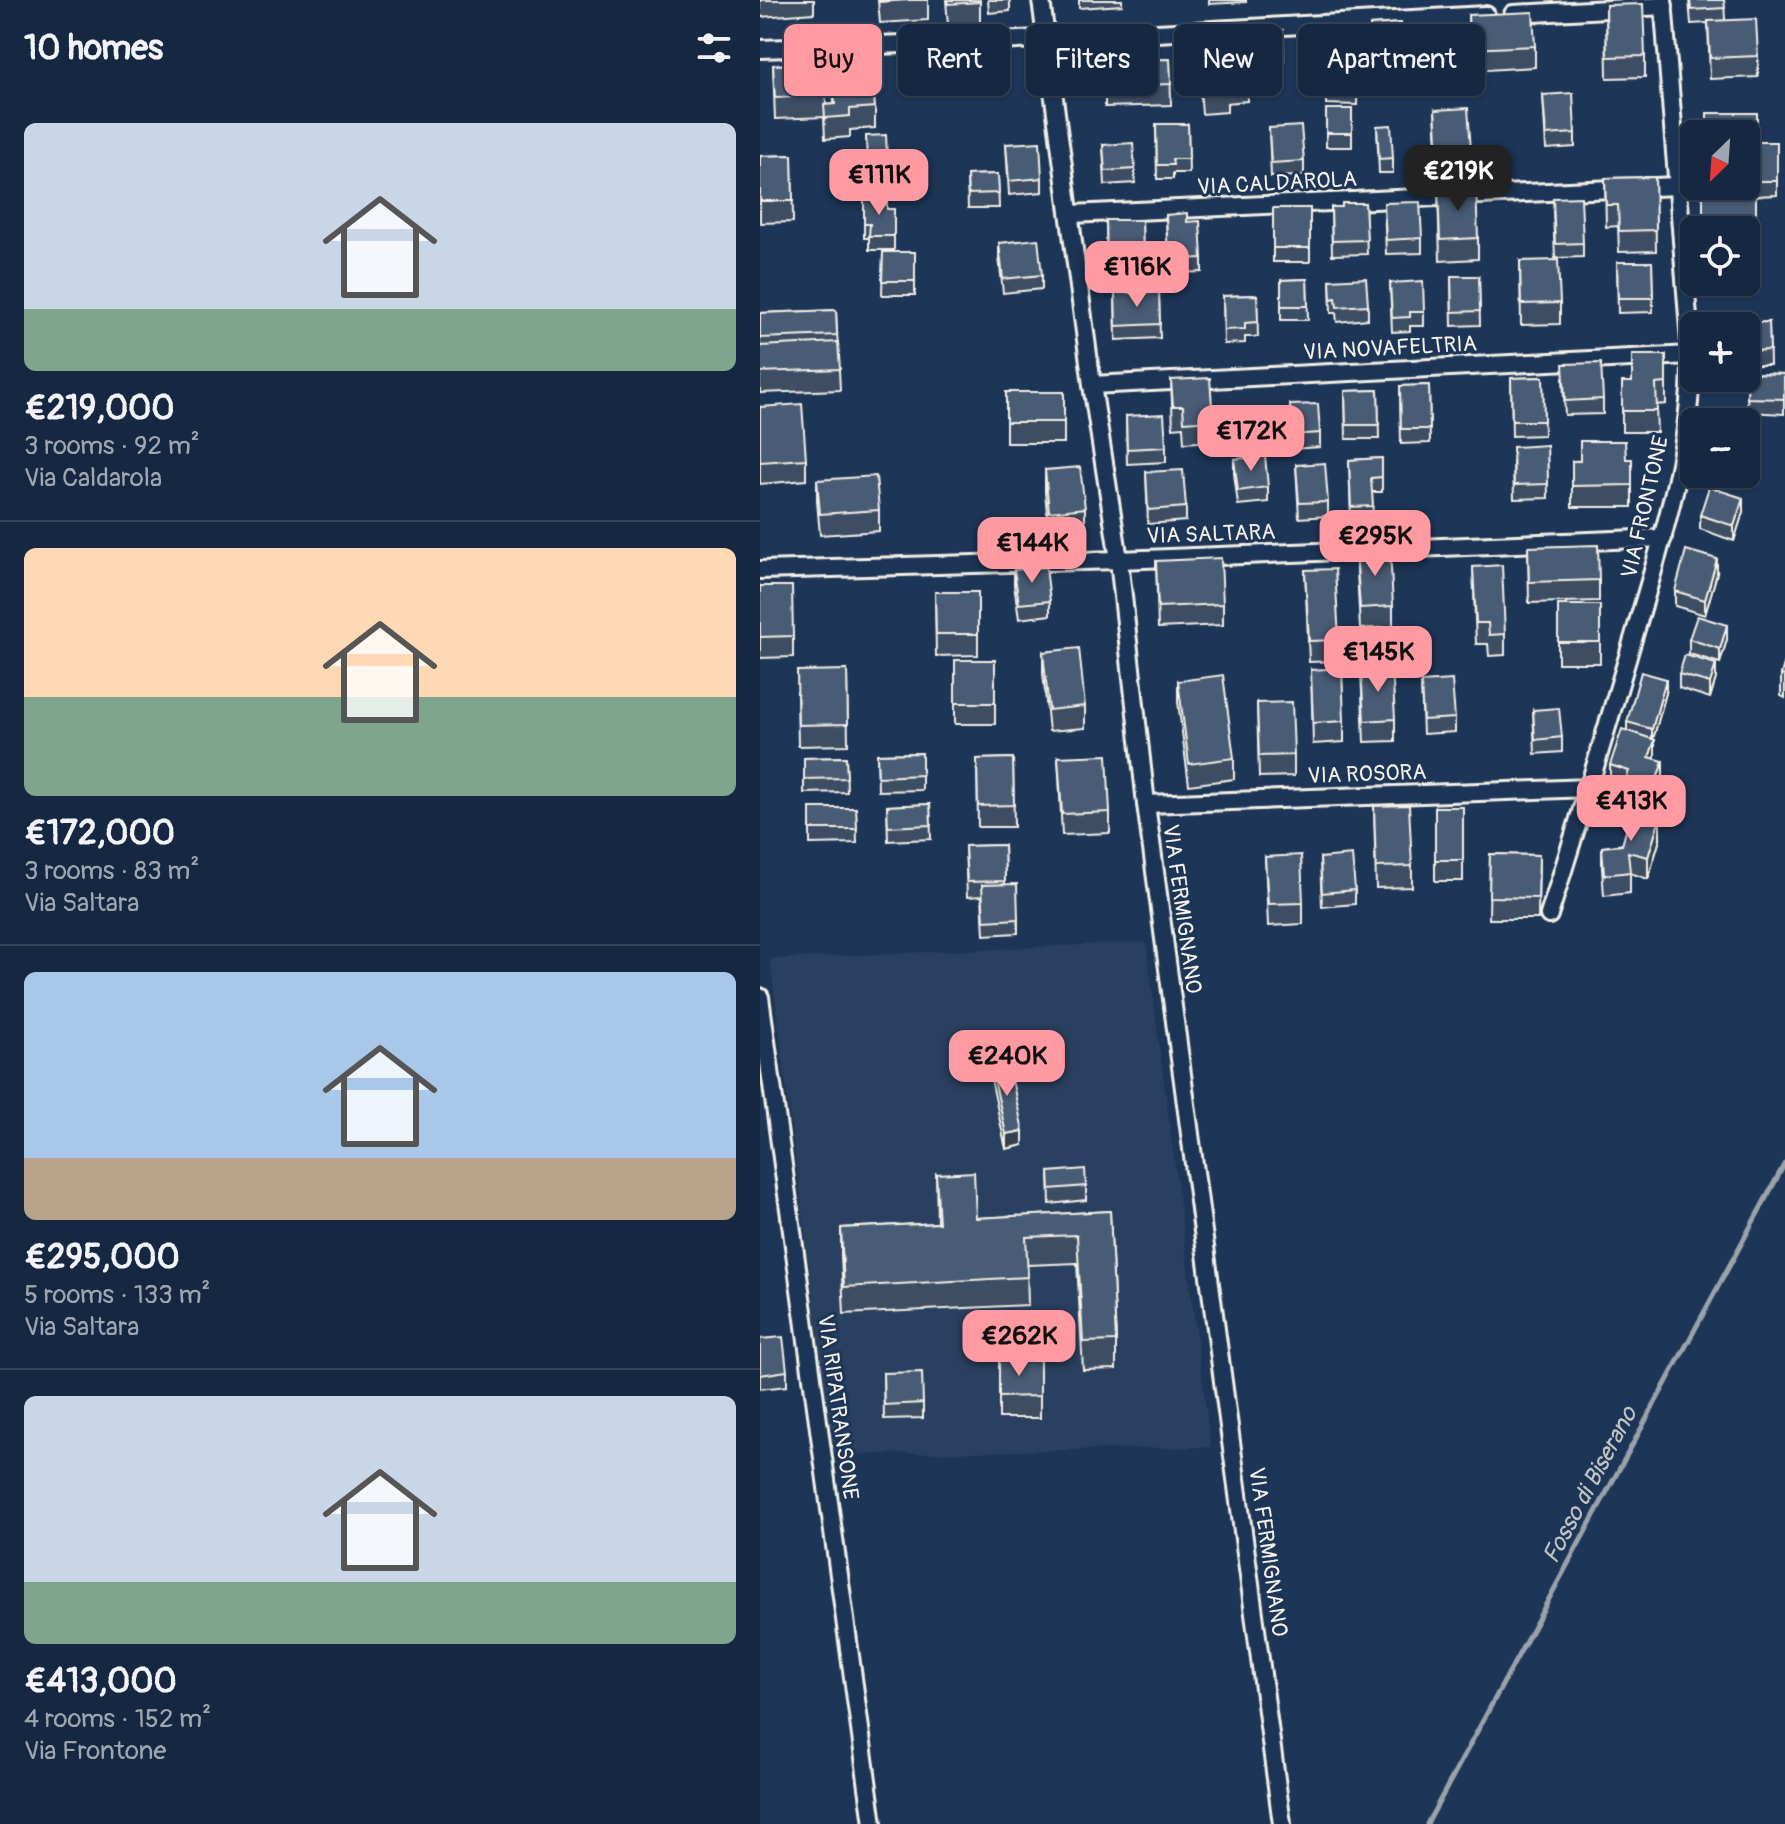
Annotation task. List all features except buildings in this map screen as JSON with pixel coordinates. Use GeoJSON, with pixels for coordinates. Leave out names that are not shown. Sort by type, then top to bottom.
{"type":"FeatureCollection","features":[{"type":"Feature","properties":{"kind":"street","name":"VIA FERMIGNANO"},"geometry":{"type":"LineString","coordinates":[[1041,0],[1044,24]]}},
{"type":"Feature","properties":{"kind":"street"},"geometry":{"type":"LineString","coordinates":[[1158,32],[1663,3]]}},
{"type":"Feature","properties":{"kind":"street","name":"VIA FRONTONE"},"geometry":{"type":"LineString","coordinates":[[1663,3],[1687,312]]}},
{"type":"Feature","properties":{"kind":"street"},"geometry":{"type":"LineString","coordinates":[[760,49],[1026,40]]}},
{"type":"Feature","properties":{"kind":"street","name":"VIA FERMIGNANO"},"geometry":{"type":"LineString","coordinates":[[1054,96],[1092,385],[1119,560],[1146,804],[1282,1824]]}},
{"type":"Feature","properties":{"kind":"street","name":"VIA CALDAROLA"},"geometry":{"type":"LineString","coordinates":[[1071,214],[1676,186]]}},
{"type":"Feature","properties":{"kind":"street","name":"VIA NOVAFELTRIA"},"geometry":{"type":"LineString","coordinates":[[1092,385],[1680,356]]}},
{"type":"Feature","properties":{"kind":"street","name":"VIA FRONTONE"},"geometry":{"type":"LineString","coordinates":[[1549,915],[1590,788],[1663,538],[1687,425],[1690,392]]}},
{"type":"Feature","properties":{"kind":"street","name":"VIA SALTARA"},"geometry":{"type":"LineString","coordinates":[[760,570],[1119,560],[1663,538]]}},
{"type":"Feature","properties":{"kind":"street","name":"VIA ROSORA"},"geometry":{"type":"LineString","coordinates":[[1146,804],[1590,788]]}},
{"type":"Feature","properties":{"kind":"street","name":"VIA RIPATRANSONE"},"geometry":{"type":"LineString","coordinates":[[760,997],[873,1824]]}},
{"type":"Feature","properties":{"kind":"shaded area"},"geometry":{"type":"Polygon","coordinates":[[[1146,942],[1211,1447],[833,1455],[770,959],[1146,942]]]}},
{"type":"Feature","properties":{"kind":"waterway","name":"Fosso di Biserano"},"geometry":{"type":"LineString","coordinates":[[1427,1824],[1785,1163]]}}]}
